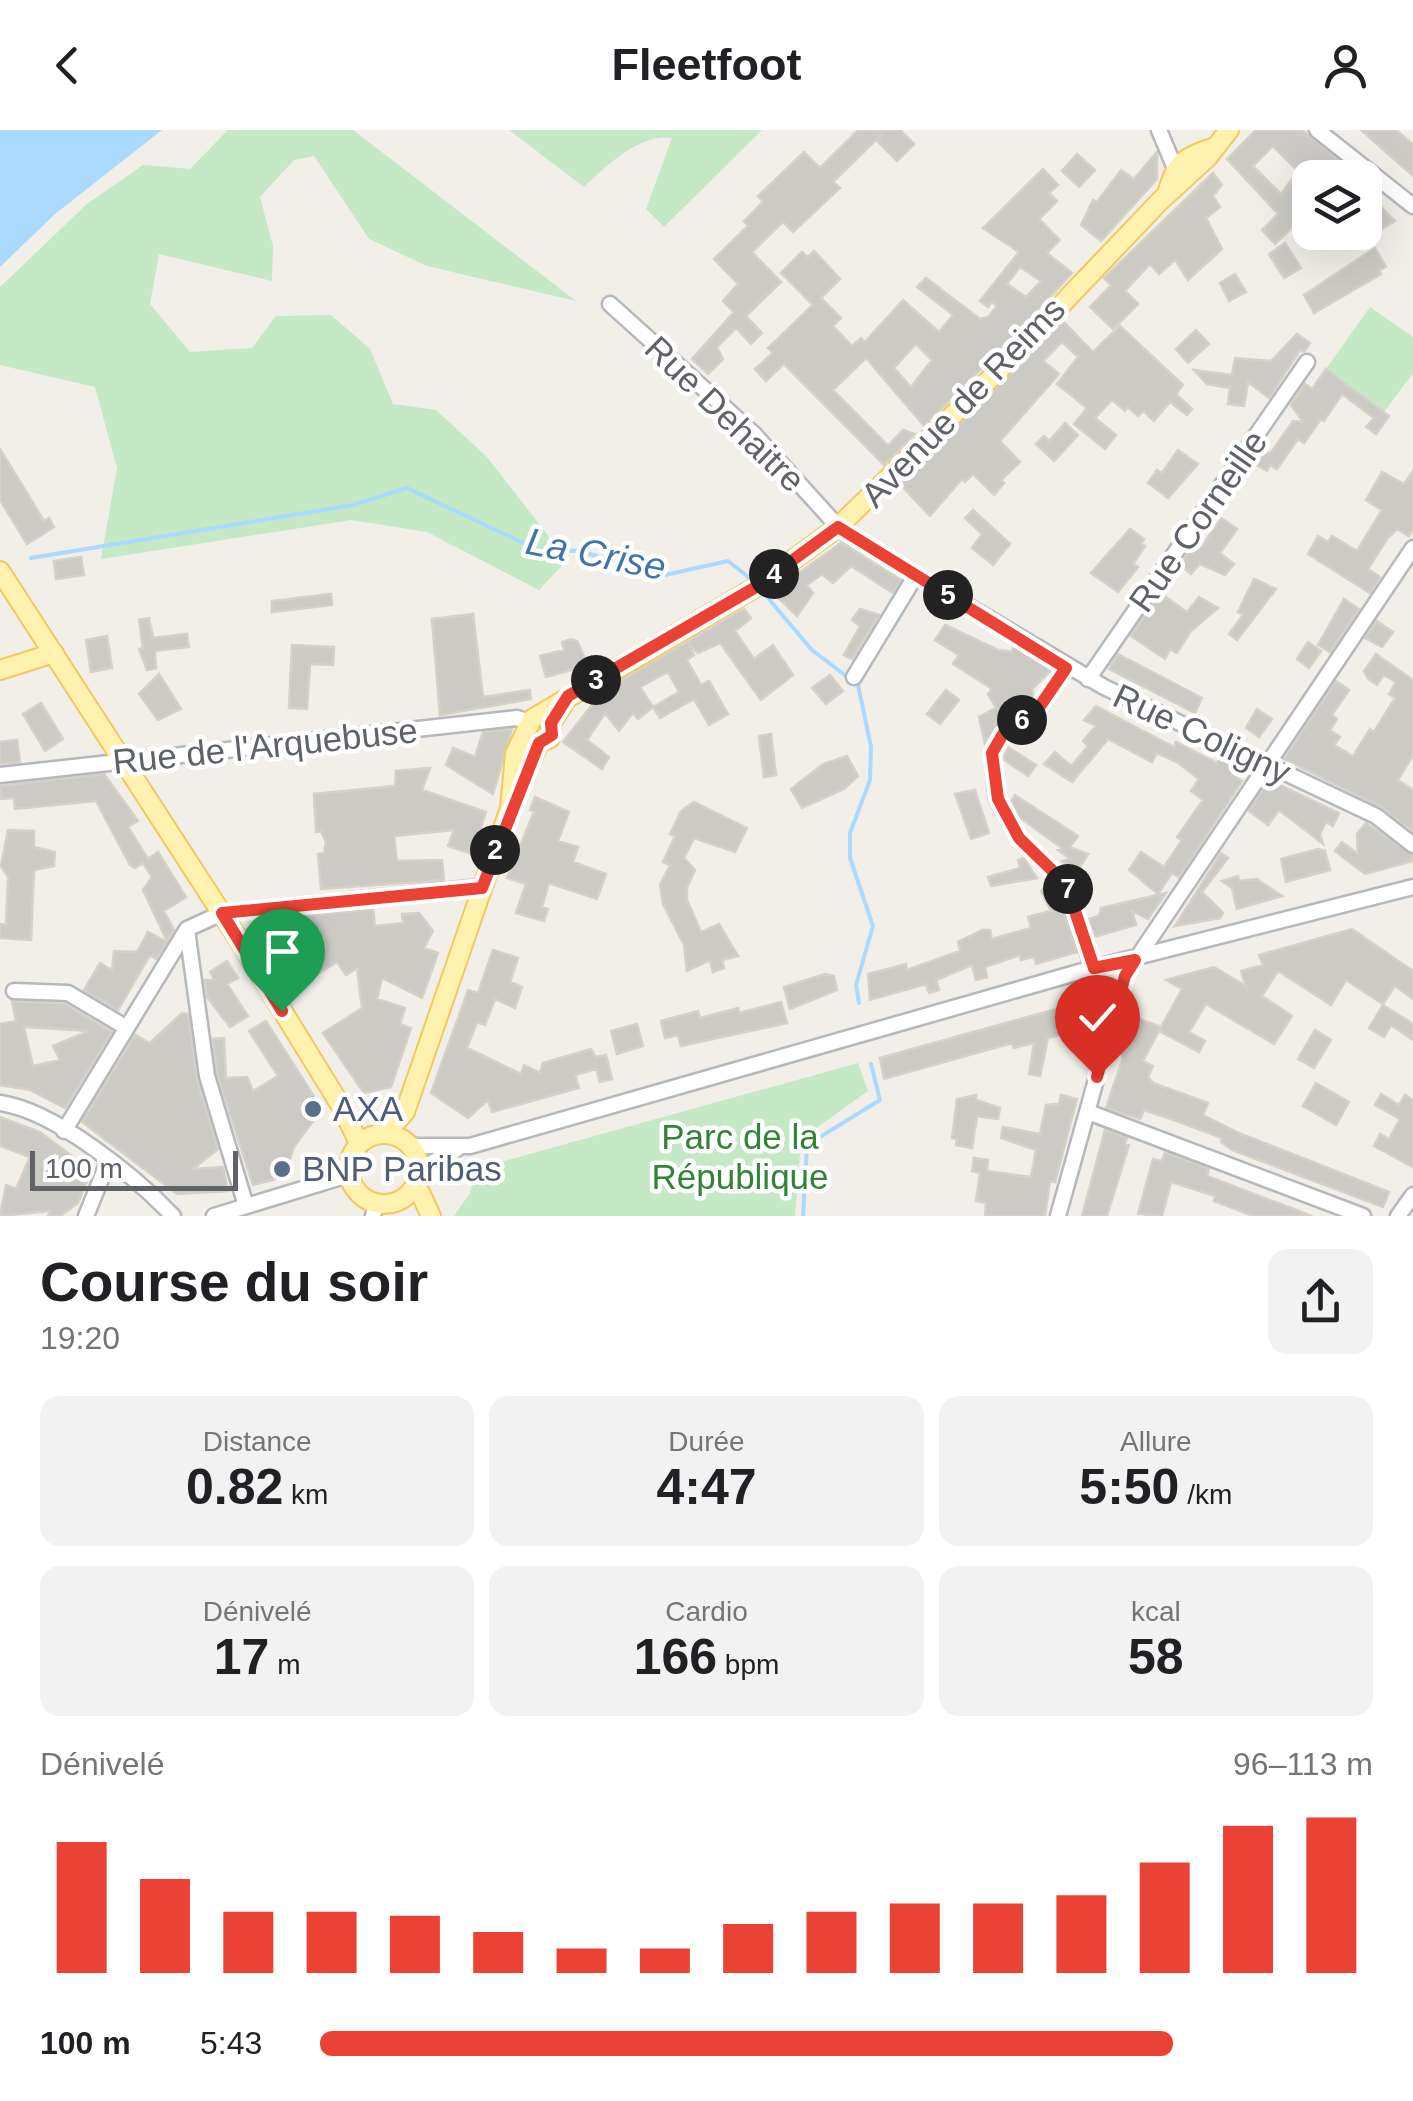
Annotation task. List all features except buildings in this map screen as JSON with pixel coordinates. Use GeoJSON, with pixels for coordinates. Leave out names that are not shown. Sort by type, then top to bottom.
{"type":"FeatureCollection","features":[{"type":"Feature","properties":{"kind":"main road","name":"Avenue de Reims"},"geometry":{"type":"LineString","coordinates":[[537,727],[568,696],[760,584],[838,527],[1000,369],[1167,194],[1197,168],[1229,130]]}},
{"type":"Feature","properties":{"kind":"main road","name":"Avenue de Reims"},"geometry":{"type":"LineString","coordinates":[[1167,194],[1174,166],[1183,157],[1212,148]]}},
{"type":"Feature","properties":{"kind":"main road"},"geometry":{"type":"LineString","coordinates":[[1174,166],[1197,168]]}},
{"type":"Feature","properties":{"kind":"main road"},"geometry":{"type":"LineString","coordinates":[[0,571],[222,913],[341,1106],[359,1143]]}},
{"type":"Feature","properties":{"kind":"main road"},"geometry":{"type":"LineString","coordinates":[[0,670],[54,653]]}},
{"type":"Feature","properties":{"kind":"main road"},"geometry":{"type":"LineString","coordinates":[[418,1177],[396,1202],[374,1210],[348,1175],[352,1152],[359,1143],[381,1134],[404,1112],[510,808],[512,767],[537,727]]}},
{"type":"Feature","properties":{"kind":"main road"},"geometry":{"type":"LineString","coordinates":[[341,1106],[381,1134],[409,1144]]}},
{"type":"Feature","properties":{"kind":"main road"},"geometry":{"type":"LineString","coordinates":[[404,1112],[409,1144],[432,1216]]}},
{"type":"Feature","properties":{"kind":"main road"},"geometry":{"type":"LineString","coordinates":[[396,1202],[420,1216]]}},
{"type":"Feature","properties":{"kind":"street"},"geometry":{"type":"LineString","coordinates":[[1159,130],[1174,166]]}},
{"type":"Feature","properties":{"kind":"street"},"geometry":{"type":"LineString","coordinates":[[1317,130],[1413,206]]}},
{"type":"Feature","properties":{"kind":"street","name":"Rue Dehaitre"},"geometry":{"type":"LineString","coordinates":[[610,304],[754,434],[838,527]]}},
{"type":"Feature","properties":{"kind":"street","name":"Rue Corneille"},"geometry":{"type":"LineString","coordinates":[[1088,679],[1307,362]]}},
{"type":"Feature","properties":{"kind":"street","name":"Rue Coligny"},"geometry":{"type":"LineString","coordinates":[[838,527],[1066,668],[1376,816],[1413,845]]}},
{"type":"Feature","properties":{"kind":"street"},"geometry":{"type":"LineString","coordinates":[[1058,1216],[1125,976],[1413,548]]}},
{"type":"Feature","properties":{"kind":"street"},"geometry":{"type":"LineString","coordinates":[[854,677],[916,575]]}},
{"type":"Feature","properties":{"kind":"street"},"geometry":{"type":"LineString","coordinates":[[1066,668],[1040,706],[1003,734],[992,753],[998,799],[1019,838],[1066,884],[1094,968]]}},
{"type":"Feature","properties":{"kind":"street","name":"Rue de l'Arquebuse"},"geometry":{"type":"LineString","coordinates":[[0,775],[518,718],[537,727]]}},
{"type":"Feature","properties":{"kind":"street"},"geometry":{"type":"LineString","coordinates":[[418,1177],[458,1148],[1094,968],[1413,887]]}},
{"type":"Feature","properties":{"kind":"street"},"geometry":{"type":"LineString","coordinates":[[64,1131],[187,929],[222,913],[482,888]]}},
{"type":"Feature","properties":{"kind":"street"},"geometry":{"type":"LineString","coordinates":[[187,929],[207,1076],[246,1206]]}},
{"type":"Feature","properties":{"kind":"street"},"geometry":{"type":"LineString","coordinates":[[14,991],[68,993],[127,1028]]}},
{"type":"Feature","properties":{"kind":"street"},"geometry":{"type":"LineString","coordinates":[[0,1102],[38,1114],[64,1131],[173,1216]]}},
{"type":"Feature","properties":{"kind":"street"},"geometry":{"type":"LineString","coordinates":[[1088,1112],[1362,1216]]}},
{"type":"Feature","properties":{"kind":"street"},"geometry":{"type":"LineString","coordinates":[[409,1144],[458,1148]]}},
{"type":"Feature","properties":{"kind":"street"},"geometry":{"type":"LineString","coordinates":[[86,1216],[108,1162]]}},
{"type":"Feature","properties":{"kind":"street"},"geometry":{"type":"LineString","coordinates":[[214,1216],[348,1175]]}},
{"type":"Feature","properties":{"kind":"street"},"geometry":{"type":"LineString","coordinates":[[1398,1216],[1413,1195]]}},
{"type":"Feature","properties":{"kind":"green space"},"geometry":{"type":"Polygon","coordinates":[[[228,130],[353,130],[576,301],[427,266],[369,239],[314,156],[294,160],[260,197],[273,246],[272,281],[159,254],[150,304],[190,352],[252,348],[276,316],[331,315],[370,349],[393,404],[436,410],[487,457],[567,560],[539,590],[427,532],[351,520],[101,559],[117,468],[95,387],[0,365],[0,287],[87,204],[143,165],[190,169],[228,130]]]}},
{"type":"Feature","properties":{"kind":"green space"},"geometry":{"type":"Polygon","coordinates":[[[509,130],[762,130],[664,227],[646,209],[672,138],[636,146],[584,187],[509,130]]]}},
{"type":"Feature","properties":{"kind":"green space"},"geometry":{"type":"Polygon","coordinates":[[[1370,307],[1413,337],[1413,373],[1384,412],[1326,369],[1370,307]]]}},
{"type":"Feature","properties":{"kind":"green space","name":"Parc de la République"},"geometry":{"type":"Polygon","coordinates":[[[858,1063],[868,1091],[801,1139],[795,1216],[454,1216],[470,1193],[476,1169],[858,1063]]]}},
{"type":"Feature","properties":{"kind":"water"},"geometry":{"type":"Polygon","coordinates":[[[0,130],[162,130],[55,214],[0,267],[0,130]]]}},
{"type":"Feature","properties":{"kind":"waterway","name":"La Crise"},"geometry":{"type":"LineString","coordinates":[[31,558],[353,505],[407,488],[538,550],[579,551],[665,575],[728,561],[752,580]]}},
{"type":"Feature","properties":{"kind":"waterway","name":"La Crise"},"geometry":{"type":"LineString","coordinates":[[762,591],[812,650],[858,685],[871,747],[870,780],[850,833],[850,858],[873,926],[856,985],[859,1003]]}},
{"type":"Feature","properties":{"kind":"waterway","name":"La Crise"},"geometry":{"type":"LineString","coordinates":[[803,1216],[807,1145],[880,1100],[871,1064]]}},
{"type":"Feature","properties":{"kind":"place","name":"AXA"},"geometry":{"type":"Point","coordinates":[313,1109]}},
{"type":"Feature","properties":{"kind":"place","name":"BNP Paribas"},"geometry":{"type":"Point","coordinates":[282,1169]}},
{"type":"Feature","properties":{"kind":"route"},"geometry":{"type":"LineString","coordinates":[[282,1011],[222,913],[482,888],[510,808],[539,743],[552,735],[551,723],[568,696],[756,587],[838,527],[1066,668],[1040,706],[1003,734],[992,753],[998,799],[1019,838],[1066,884],[1094,968],[1135,960],[1125,976],[1097,1077]]}}]}
